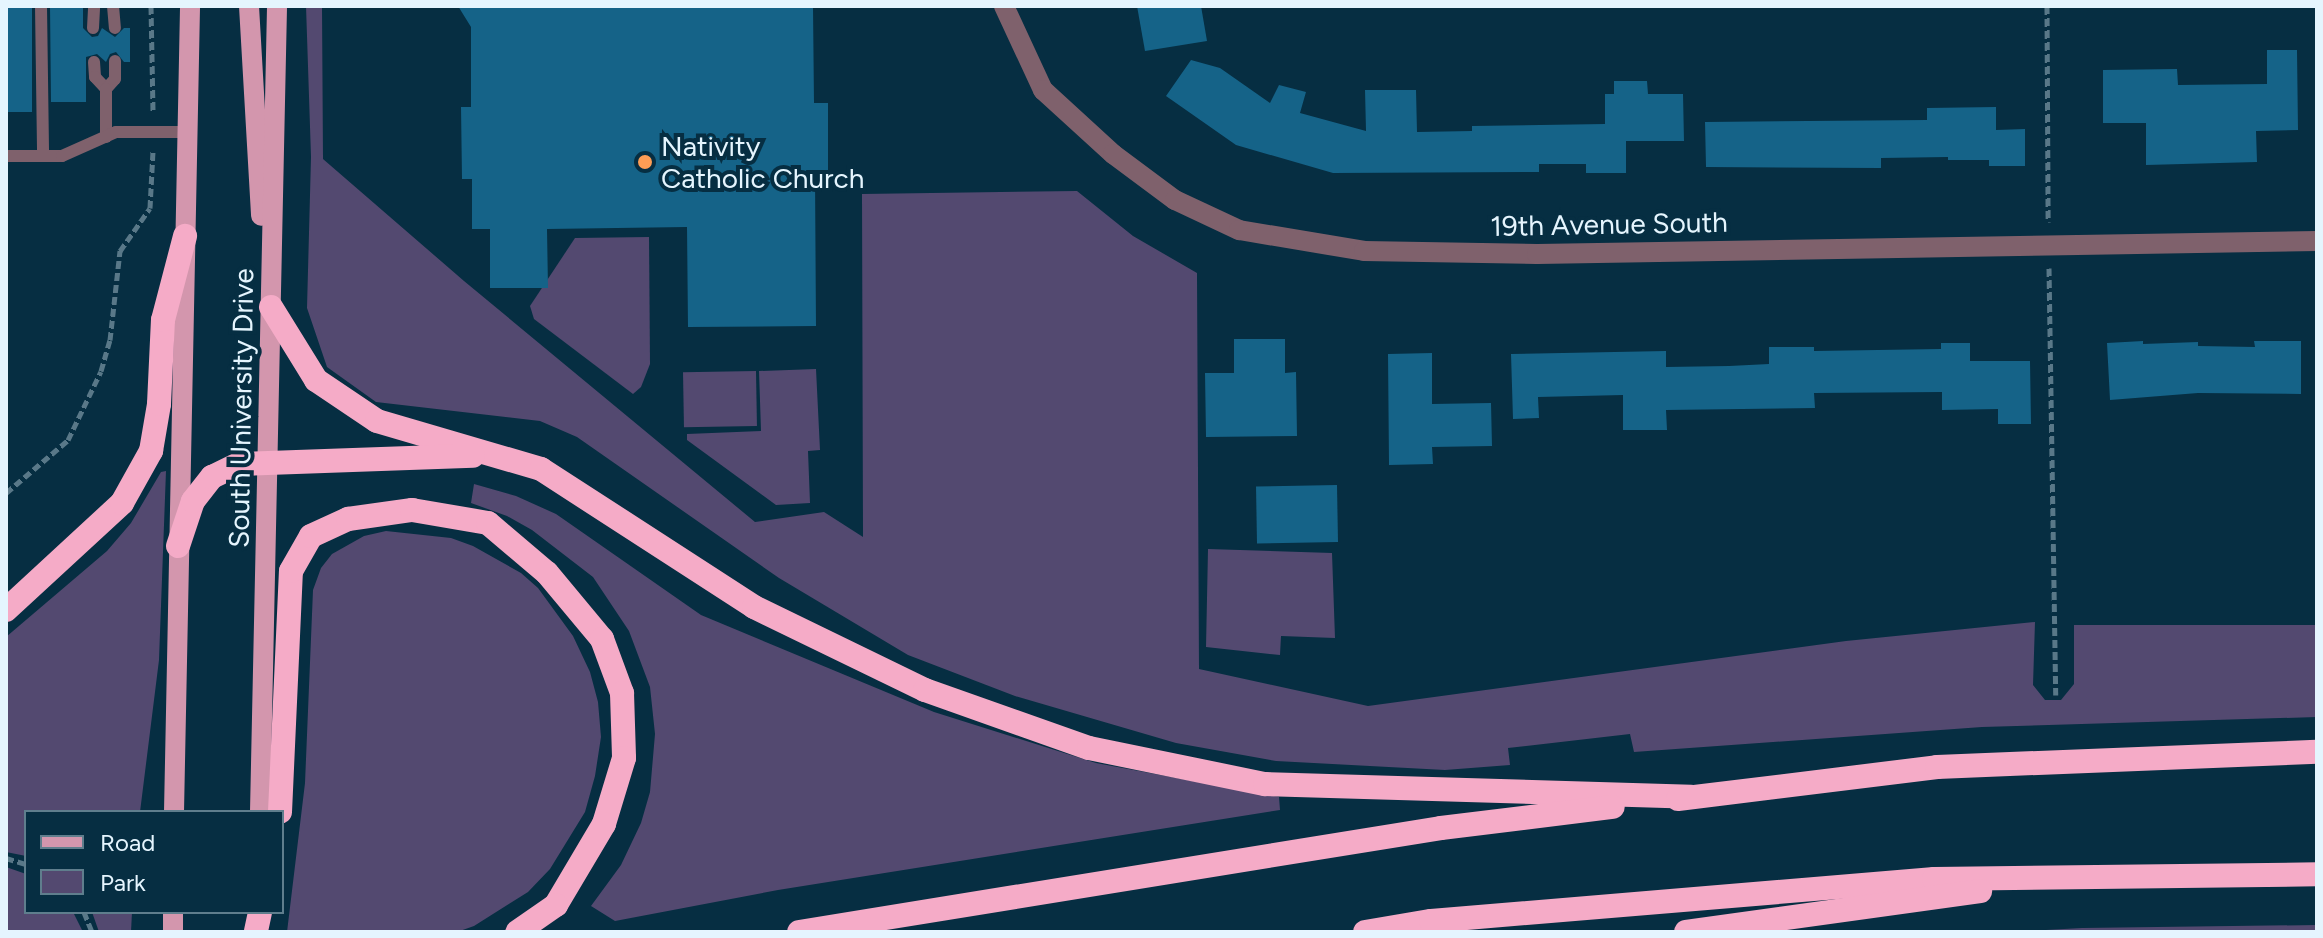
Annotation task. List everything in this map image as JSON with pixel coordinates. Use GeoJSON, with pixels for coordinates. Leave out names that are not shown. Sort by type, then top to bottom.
{"type":"FeatureCollection","features":[{"type":"Feature","properties":{"kind":"highway"},"geometry":{"type":"LineString","coordinates":[[6,610],[122,503],[151,451],[159,404],[163,320],[185,236]]}},
{"type":"Feature","properties":{"kind":"highway"},"geometry":{"type":"LineString","coordinates":[[271,307],[316,380],[377,421],[541,469],[677,558],[783,621],[925,690],[1089,748],[1265,784],[1691,797]]}},
{"type":"Feature","properties":{"kind":"highway"},"geometry":{"type":"LineString","coordinates":[[178,546],[193,501],[212,477],[239,464],[432,460],[487,455]]}},
{"type":"Feature","properties":{"kind":"highway"},"geometry":{"type":"LineString","coordinates":[[280,810],[291,571],[311,536],[348,519],[412,510],[488,523],[547,573],[602,639],[622,693],[624,758],[604,824],[556,905],[517,932]]}},
{"type":"Feature","properties":{"kind":"highway"},"geometry":{"type":"LineString","coordinates":[[799,932],[1441,828],[1937,767],[2317,752]]}},
{"type":"Feature","properties":{"kind":"highway"},"geometry":{"type":"LineString","coordinates":[[1365,932],[1431,921],[1919,880],[2317,874]]}},
{"type":"Feature","properties":{"kind":"highway"},"geometry":{"type":"LineString","coordinates":[[1686,932],[2081,877]]}},
{"type":"Feature","properties":{"kind":"main road"},"geometry":{"type":"LineString","coordinates":[[174,810],[190,6]]}},
{"type":"Feature","properties":{"kind":"main road"},"geometry":{"type":"LineString","coordinates":[[249,6],[262,226],[271,307]]}},
{"type":"Feature","properties":{"kind":"main road","name":"South University Drive"},"geometry":{"type":"LineString","coordinates":[[260,810],[277,6]]}},
{"type":"Feature","properties":{"kind":"street","name":"19th Avenue South"},"geometry":{"type":"LineString","coordinates":[[1004,6],[1043,90],[1113,154],[1175,200],[1239,230],[1364,251],[1443,252],[2317,241]]}},
{"type":"Feature","properties":{"kind":"lane"},"geometry":{"type":"LineString","coordinates":[[41,6],[43,156]]}},
{"type":"Feature","properties":{"kind":"lane"},"geometry":{"type":"LineString","coordinates":[[93,28],[94,6]]}},
{"type":"Feature","properties":{"kind":"lane"},"geometry":{"type":"LineString","coordinates":[[113,6],[115,28]]}},
{"type":"Feature","properties":{"kind":"lane"},"geometry":{"type":"LineString","coordinates":[[106,137],[106,89],[115,79],[115,61]]}},
{"type":"Feature","properties":{"kind":"lane"},"geometry":{"type":"LineString","coordinates":[[94,62],[95,77],[106,89]]}},
{"type":"Feature","properties":{"kind":"lane"},"geometry":{"type":"LineString","coordinates":[[6,156],[62,156],[116,132],[187,132]]}},
{"type":"Feature","properties":{"kind":"path"},"geometry":{"type":"LineString","coordinates":[[6,493],[68,440],[101,371],[110,340],[120,251],[150,208],[153,131],[151,6]]}},
{"type":"Feature","properties":{"kind":"path"},"geometry":{"type":"LineString","coordinates":[[2047,6],[2056,695]]}},
{"type":"Feature","properties":{"kind":"green space"},"geometry":{"type":"Polygon","coordinates":[[[306,6],[322,6],[323,159],[464,281],[755,522],[824,512],[863,537],[862,194],[1077,191],[1133,236],[1197,273],[1199,669],[1368,706],[1846,641],[2035,622],[2033,685],[2045,700],[2061,700],[2074,684],[2074,625],[2317,625],[2317,717],[1982,727],[1634,752],[1630,734],[1508,748],[1510,765],[1445,770],[1276,761],[1176,743],[1015,696],[908,655],[779,578],[577,437],[540,421],[376,402],[327,367],[307,308],[311,157],[306,6]]]}},
{"type":"Feature","properties":{"kind":"green space"},"geometry":{"type":"Polygon","coordinates":[[[649,237],[650,364],[641,387],[633,394],[534,319],[530,306],[575,238],[649,237]]]}},
{"type":"Feature","properties":{"kind":"green space"},"geometry":{"type":"Polygon","coordinates":[[[816,369],[820,450],[808,451],[810,503],[776,505],[687,440],[687,434],[761,431],[759,371],[816,369]]]}},
{"type":"Feature","properties":{"kind":"green space"},"geometry":{"type":"Polygon","coordinates":[[[756,371],[757,426],[684,427],[683,372],[756,371]]]}},
{"type":"Feature","properties":{"kind":"green space"},"geometry":{"type":"Polygon","coordinates":[[[166,471],[159,660],[140,810],[24,810],[24,856],[6,852],[6,637],[107,551],[131,523],[161,472],[166,471]]]}},
{"type":"Feature","properties":{"kind":"green space"},"geometry":{"type":"Polygon","coordinates":[[[474,484],[516,496],[556,514],[701,615],[934,712],[1096,763],[1279,797],[1280,810],[778,890],[615,921],[591,906],[621,865],[641,823],[650,792],[655,734],[650,687],[629,631],[593,577],[532,530],[507,516],[471,503],[474,484]]]}},
{"type":"Feature","properties":{"kind":"green space"},"geometry":{"type":"Polygon","coordinates":[[[386,531],[451,538],[473,546],[521,573],[538,588],[573,636],[590,672],[598,702],[601,737],[595,776],[585,812],[550,869],[528,892],[474,926],[457,932],[287,932],[305,783],[313,590],[321,568],[332,554],[364,536],[386,531]]]}},
{"type":"Feature","properties":{"kind":"green space"},"geometry":{"type":"Polygon","coordinates":[[[1208,549],[1332,553],[1335,638],[1281,636],[1280,655],[1206,647],[1208,549]]]}},
{"type":"Feature","properties":{"kind":"green space"},"geometry":{"type":"Polygon","coordinates":[[[6,867],[24,873],[24,914],[74,914],[83,932],[6,932],[6,867]]]}},
{"type":"Feature","properties":{"kind":"green space"},"geometry":{"type":"Polygon","coordinates":[[[93,914],[132,914],[131,932],[99,932],[93,914]]]}},
{"type":"Feature","properties":{"kind":"green space"},"geometry":{"type":"Polygon","coordinates":[[[2317,925],[2317,932],[2011,932],[2082,928],[2317,925]]]}},
{"type":"Feature","properties":{"kind":"building"},"geometry":{"type":"Polygon","coordinates":[[[6,6],[32,6],[32,112],[6,112],[6,6]]]}},
{"type":"Feature","properties":{"kind":"building"},"geometry":{"type":"Polygon","coordinates":[[[50,6],[83,6],[83,28],[92,37],[98,36],[102,28],[115,37],[124,28],[130,28],[130,62],[124,62],[116,52],[110,54],[106,62],[97,54],[86,57],[86,102],[51,102],[50,6]]]}},
{"type":"Feature","properties":{"kind":"building","name":"Nativity Catholic Church"},"geometry":{"type":"Polygon","coordinates":[[[458,6],[813,6],[814,103],[828,103],[828,175],[815,175],[816,326],[688,327],[687,227],[547,229],[548,288],[490,288],[490,229],[472,229],[472,179],[462,179],[461,107],[471,107],[471,27],[458,6]]]}},
{"type":"Feature","properties":{"kind":"building"},"geometry":{"type":"Polygon","coordinates":[[[1137,6],[1201,6],[1207,41],[1145,51],[1137,6]]]}},
{"type":"Feature","properties":{"kind":"building"},"geometry":{"type":"Polygon","coordinates":[[[2267,50],[2297,50],[2298,130],[2256,131],[2257,162],[2146,165],[2146,123],[2103,123],[2103,70],[2177,69],[2178,85],[2267,84],[2267,50]]]}},
{"type":"Feature","properties":{"kind":"building"},"geometry":{"type":"Polygon","coordinates":[[[1191,60],[1220,68],[1270,103],[1279,85],[1306,92],[1300,113],[1366,131],[1365,90],[1416,90],[1417,132],[1472,131],[1472,126],[1605,124],[1605,94],[1614,94],[1614,81],[1647,81],[1648,94],[1683,94],[1684,141],[1626,141],[1626,173],[1586,173],[1586,164],[1539,164],[1539,172],[1333,173],[1236,145],[1166,96],[1191,60]]]}},
{"type":"Feature","properties":{"kind":"building"},"geometry":{"type":"Polygon","coordinates":[[[1996,107],[1996,130],[2025,129],[2025,166],[1989,166],[1989,160],[1948,160],[1948,157],[1881,158],[1881,168],[1706,167],[1705,122],[1927,120],[1927,108],[1996,107]]]}},
{"type":"Feature","properties":{"kind":"building"},"geometry":{"type":"Polygon","coordinates":[[[1234,339],[1285,339],[1285,373],[1296,372],[1297,436],[1206,437],[1205,373],[1234,373],[1234,339]]]}},
{"type":"Feature","properties":{"kind":"building"},"geometry":{"type":"Polygon","coordinates":[[[2143,341],[2143,344],[2198,342],[2198,346],[2255,347],[2254,341],[2301,341],[2301,394],[2198,393],[2110,400],[2107,343],[2143,341]]]}},
{"type":"Feature","properties":{"kind":"building"},"geometry":{"type":"Polygon","coordinates":[[[1941,343],[1970,343],[1970,361],[2030,361],[2031,424],[1998,424],[1998,409],[1942,410],[1942,392],[1814,393],[1815,408],[1666,410],[1667,430],[1623,430],[1623,395],[1538,397],[1539,418],[1513,419],[1511,354],[1666,351],[1666,367],[1729,366],[1769,364],[1769,347],[1814,347],[1814,351],[1941,349],[1941,343]]]}},
{"type":"Feature","properties":{"kind":"building"},"geometry":{"type":"Polygon","coordinates":[[[1432,353],[1432,404],[1491,403],[1492,446],[1432,447],[1433,464],[1389,465],[1388,354],[1432,353]]]}},
{"type":"Feature","properties":{"kind":"building"},"geometry":{"type":"Polygon","coordinates":[[[1337,485],[1338,542],[1257,543],[1256,486],[1337,485]]]}},
{"type":"Feature","properties":{"kind":"place","name":"Nativity Catholic Church"},"geometry":{"type":"Point","coordinates":[645,162]}}]}
